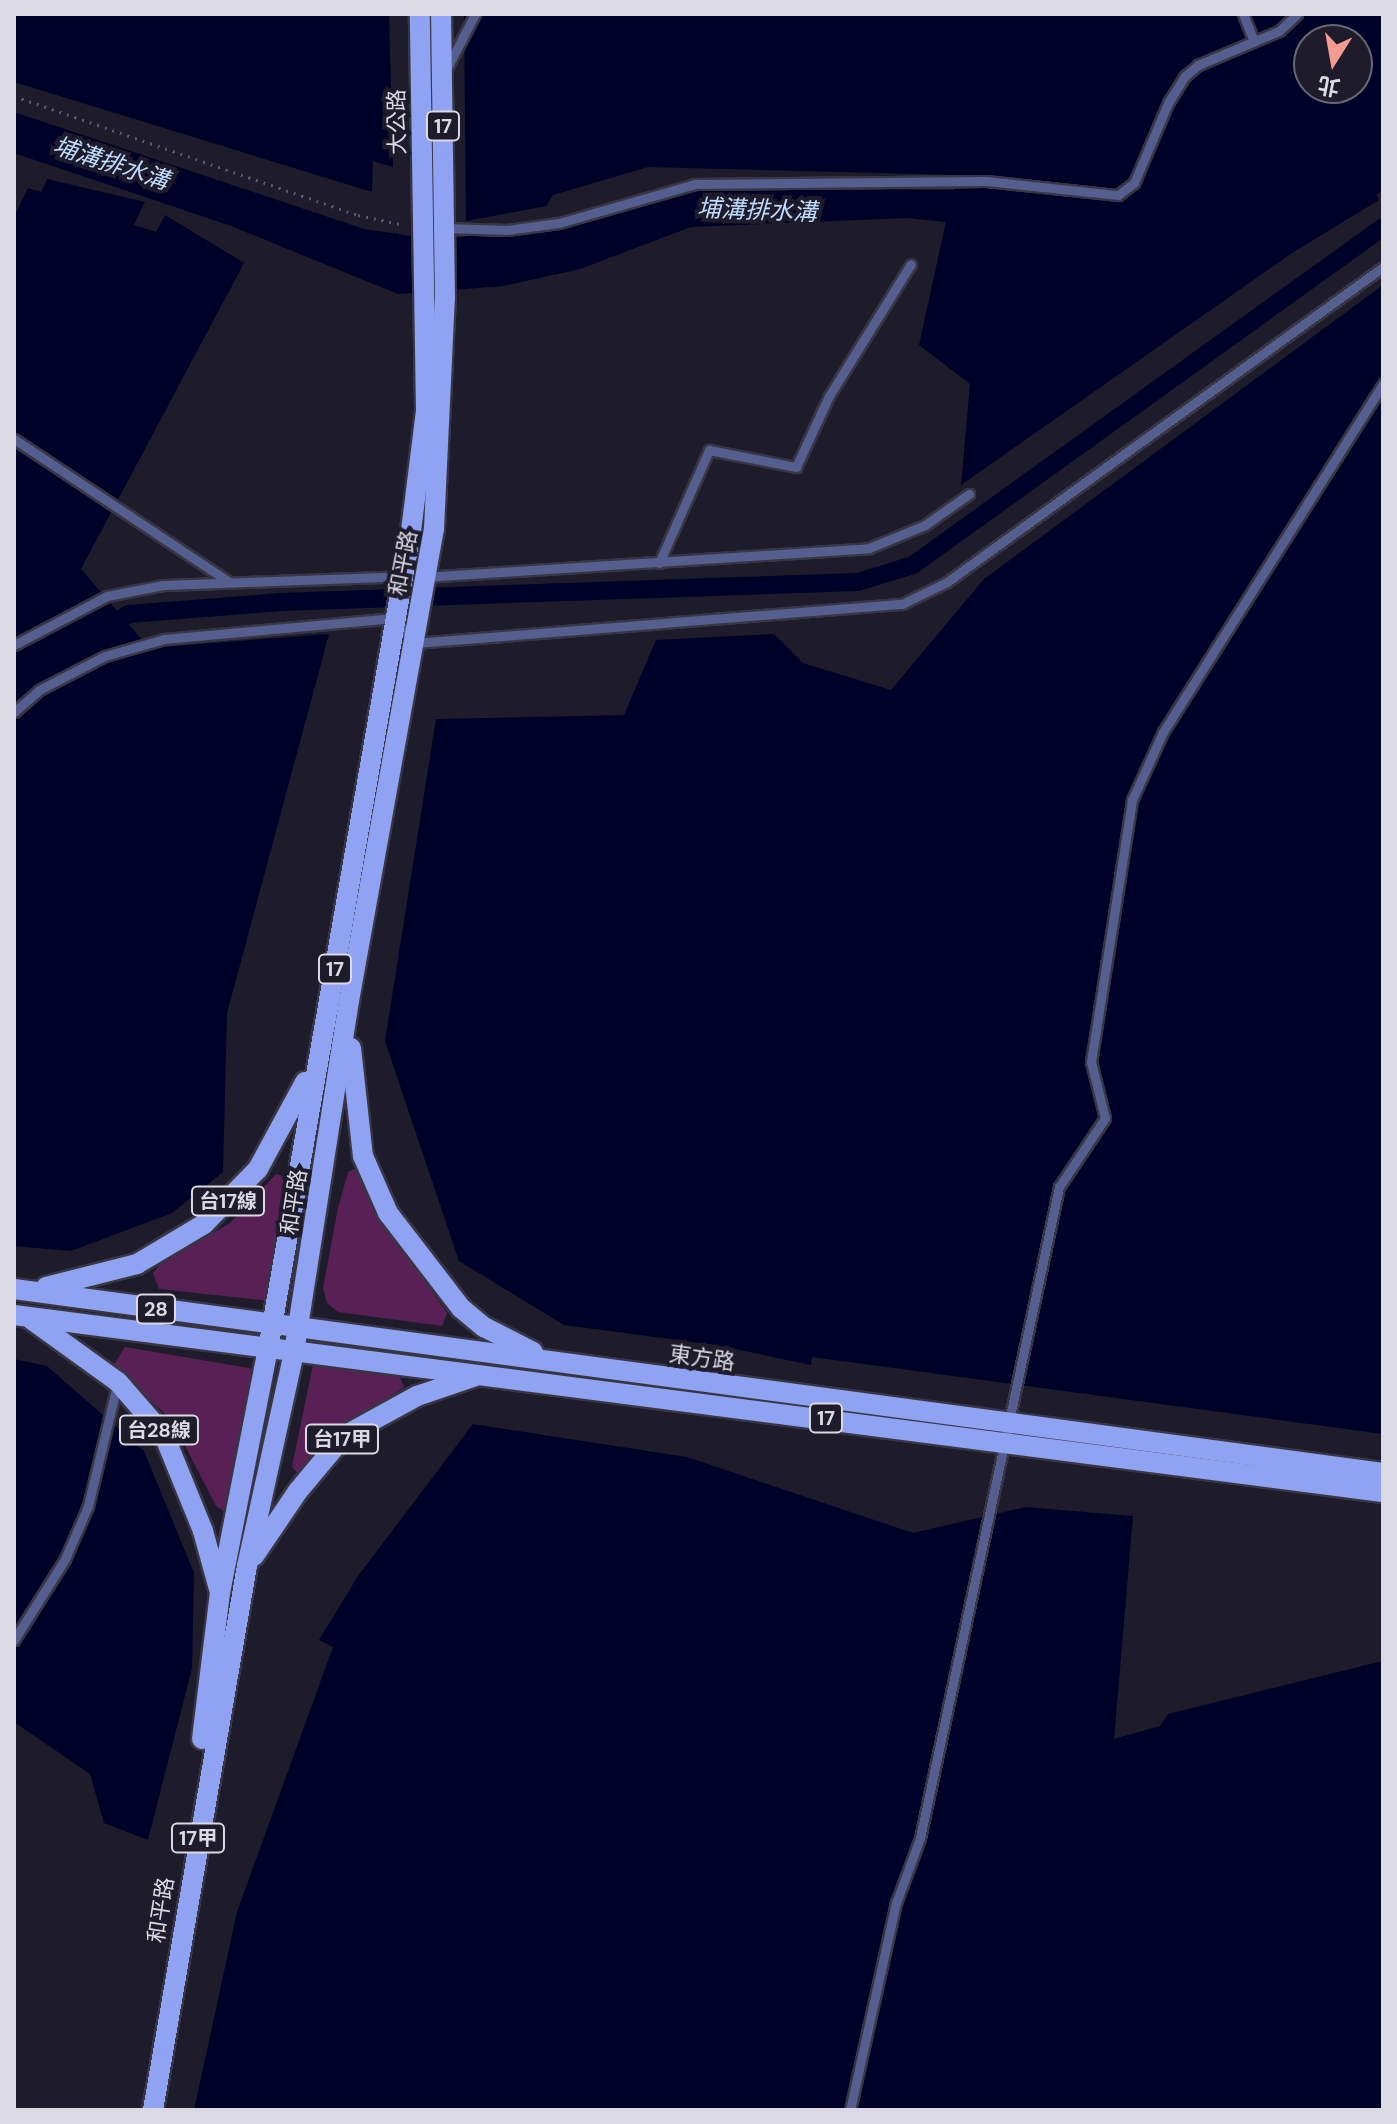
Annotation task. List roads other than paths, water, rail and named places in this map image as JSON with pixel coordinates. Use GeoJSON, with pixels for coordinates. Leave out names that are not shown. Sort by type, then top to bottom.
{"type":"FeatureCollection","features":[{"type":"Feature","properties":{"kind":"main road","name":"大公路"},"geometry":{"type":"LineString","coordinates":[[420,14],[423,229],[435,298]]}},
{"type":"Feature","properties":{"kind":"main road","name":"大公路"},"geometry":{"type":"LineString","coordinates":[[441,14],[445,233]]}},
{"type":"Feature","properties":{"kind":"main road","name":"17"},"geometry":{"type":"LineString","coordinates":[[435,298],[445,233]]}},
{"type":"Feature","properties":{"kind":"main road","name":"和平路"},"geometry":{"type":"LineString","coordinates":[[141,2110],[205,1721],[220,1593],[415,643],[417,619],[412,581],[435,298]]}},
{"type":"Feature","properties":{"kind":"main road","name":"和平路"},"geometry":{"type":"LineString","coordinates":[[153,2110],[247,1566],[294,1352],[395,616],[412,581]]}},
{"type":"Feature","properties":{"kind":"main road","name":"台17線"},"geometry":{"type":"LineString","coordinates":[[18,1290],[125,1268],[204,1224],[258,1169],[300,1101],[340,1000]]}},
{"type":"Feature","properties":{"kind":"main road"},"geometry":{"type":"LineString","coordinates":[[340,1000],[363,1156],[388,1213],[461,1308],[515,1345],[562,1364]]}},
{"type":"Feature","properties":{"kind":"main road","name":"東方路"},"geometry":{"type":"LineString","coordinates":[[18,1290],[562,1364],[1383,1492]]}},
{"type":"Feature","properties":{"kind":"main road","name":"東方路"},"geometry":{"type":"LineString","coordinates":[[20,1316],[294,1352],[1383,1473]]}},
{"type":"Feature","properties":{"kind":"main road","name":"台28線"},"geometry":{"type":"LineString","coordinates":[[20,1316],[118,1382],[164,1435],[203,1531],[220,1593]]}},
{"type":"Feature","properties":{"kind":"main road","name":"台17甲"},"geometry":{"type":"LineString","coordinates":[[247,1566],[298,1491],[344,1436],[417,1396],[485,1373]]}},
{"type":"Feature","properties":{"kind":"lane"},"geometry":{"type":"LineString","coordinates":[[442,77],[475,14]]}},
{"type":"Feature","properties":{"kind":"lane"},"geometry":{"type":"LineString","coordinates":[[1243,14],[1254,41]]}},
{"type":"Feature","properties":{"kind":"lane"},"geometry":{"type":"LineString","coordinates":[[445,233],[507,230],[559,223],[695,184],[986,181],[1118,195],[1134,183],[1168,103],[1185,76],[1279,31],[1297,14]]}},
{"type":"Feature","properties":{"kind":"lane"},"geometry":{"type":"LineString","coordinates":[[659,563],[709,450],[796,467],[829,396],[911,264]]}},
{"type":"Feature","properties":{"kind":"lane"},"geometry":{"type":"LineString","coordinates":[[14,712],[39,690],[105,656],[164,639],[395,616],[415,643],[902,604],[947,582],[1383,267]]}},
{"type":"Feature","properties":{"kind":"lane"},"geometry":{"type":"LineString","coordinates":[[850,2110],[896,1903],[920,1838],[962,1623],[1008,1432],[1059,1187],[1105,1118],[1091,1062],[1132,800],[1163,732],[1383,384]]}},
{"type":"Feature","properties":{"kind":"lane"},"geometry":{"type":"LineString","coordinates":[[14,439],[229,582]]}},
{"type":"Feature","properties":{"kind":"lane"},"geometry":{"type":"LineString","coordinates":[[14,645],[107,596],[163,585],[412,581],[869,548],[925,525],[969,494]]}},
{"type":"Feature","properties":{"kind":"lane"},"geometry":{"type":"LineString","coordinates":[[14,1640],[65,1559],[88,1506],[118,1382]]}},
{"type":"Feature","properties":{"kind":"water"},"geometry":{"type":"Polygon","coordinates":[[[14,14],[389,14],[393,167],[373,161],[372,192],[14,82],[14,14]]]}},
{"type":"Feature","properties":{"kind":"water","name":"埔溝排水溝"},"geometry":{"type":"Polygon","coordinates":[[[464,14],[1383,14],[1383,190],[1376,195],[1379,200],[1292,253],[961,485],[970,384],[919,345],[946,222],[907,218],[691,227],[580,269],[504,286],[398,294],[231,226],[14,153],[14,112],[364,229],[439,240],[555,225],[682,189],[954,190],[957,175],[648,167],[553,195],[546,206],[466,221],[464,14]]]}},
{"type":"Feature","properties":{"kind":"water"},"geometry":{"type":"Polygon","coordinates":[[[47,179],[145,202],[134,225],[156,232],[165,215],[244,263],[81,569],[149,648],[329,634],[227,1013],[223,1172],[172,1213],[71,1251],[14,1246],[14,217],[28,188],[41,192],[47,179]]]}},
{"type":"Feature","properties":{"kind":"water"},"geometry":{"type":"Polygon","coordinates":[[[1383,285],[1383,1434],[812,1357],[811,1365],[716,1345],[564,1325],[459,1261],[385,1041],[436,719],[624,715],[656,640],[774,634],[803,663],[891,690],[984,579],[1383,285]]]}},
{"type":"Feature","properties":{"kind":"water"},"geometry":{"type":"Polygon","coordinates":[[[14,1359],[47,1366],[144,1451],[194,1573],[192,1668],[148,1840],[104,1823],[90,1774],[14,1722],[14,1359]]]}},
{"type":"Feature","properties":{"kind":"water"},"geometry":{"type":"Polygon","coordinates":[[[473,1424],[687,1457],[913,1533],[1026,1507],[1133,1516],[1114,1739],[1160,1726],[1168,1714],[1383,1661],[1383,2110],[194,2110],[237,1912],[333,1647],[319,1640],[358,1576],[473,1424]]]}},
{"type":"Feature","properties":{"kind":"waterway"},"geometry":{"type":"LineString","coordinates":[[104,630],[129,614],[281,602],[858,582],[913,565],[1383,227]]}}]}
